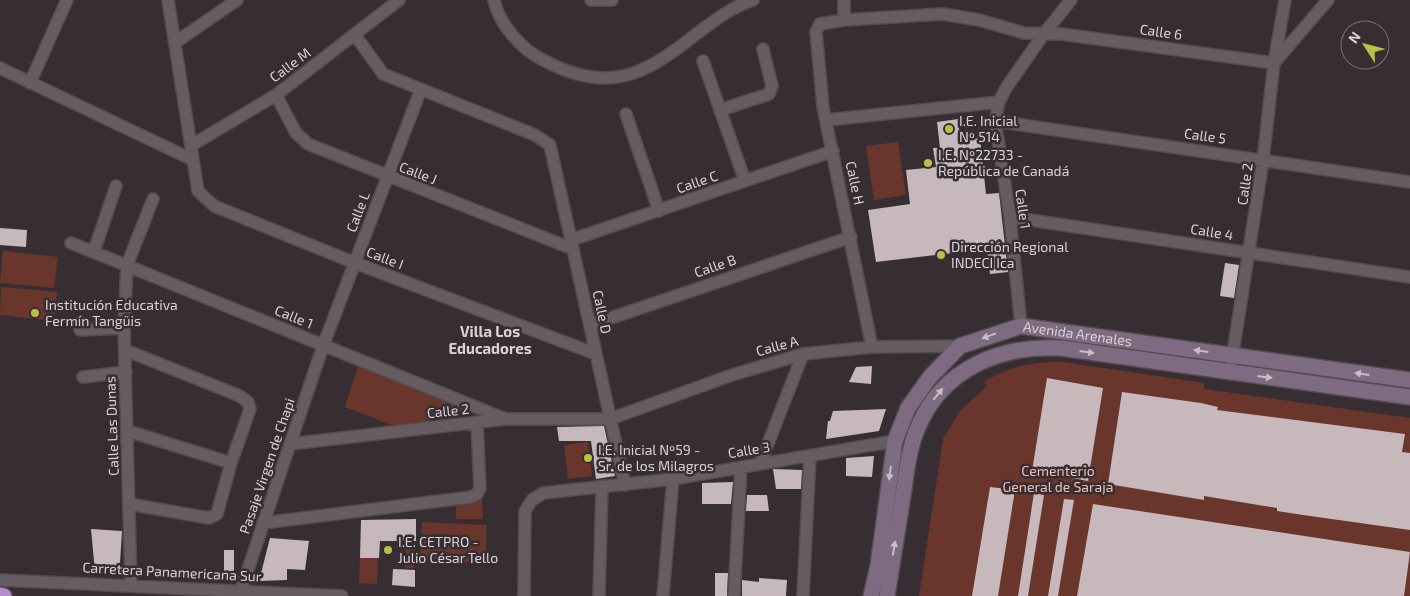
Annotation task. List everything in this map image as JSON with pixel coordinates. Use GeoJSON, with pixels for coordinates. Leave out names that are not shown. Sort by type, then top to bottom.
{"type":"FeatureCollection","features":[{"type":"Feature","properties":{"kind":"highway"},"geometry":{"type":"LineString","coordinates":[[0,595],[4,596]]}},
{"type":"Feature","properties":{"kind":"street"},"geometry":{"type":"LineString","coordinates":[[30,83],[67,0]]}},
{"type":"Feature","properties":{"kind":"street","name":"Calle I"},"geometry":{"type":"LineString","coordinates":[[168,0],[198,191],[214,206],[354,263],[596,354]]}},
{"type":"Feature","properties":{"kind":"street"},"geometry":{"type":"LineString","coordinates":[[176,42],[237,0]]}},
{"type":"Feature","properties":{"kind":"street","name":"Calle M"},"geometry":{"type":"LineString","coordinates":[[192,145],[276,95],[399,0]]}},
{"type":"Feature","properties":{"kind":"street"},"geometry":{"type":"LineString","coordinates":[[494,0],[504,23],[514,37],[534,56],[559,69],[581,76],[610,79],[631,74],[659,62],[719,16],[740,4],[753,0]]}},
{"type":"Feature","properties":{"kind":"street"},"geometry":{"type":"LineString","coordinates":[[591,0],[612,0]]}},
{"type":"Feature","properties":{"kind":"street"},"geometry":{"type":"LineString","coordinates":[[844,0],[844,20]]}},
{"type":"Feature","properties":{"kind":"street","name":"Calle 1"},"geometry":{"type":"LineString","coordinates":[[1021,326],[1010,217],[996,121],[999,102],[1006,88],[1043,35],[1071,0]]}},
{"type":"Feature","properties":{"kind":"street","name":"Calle 2"},"geometry":{"type":"LineString","coordinates":[[1230,372],[1263,160],[1274,62],[1285,0]]}},
{"type":"Feature","properties":{"kind":"street"},"geometry":{"type":"LineString","coordinates":[[1274,62],[1328,0]]}},
{"type":"Feature","properties":{"kind":"street","name":"Calle 6"},"geometry":{"type":"LineString","coordinates":[[820,24],[844,20],[943,14],[979,20],[1024,33],[1061,34],[1274,62]]}},
{"type":"Feature","properties":{"kind":"street","name":"Calle H"},"geometry":{"type":"LineString","coordinates":[[820,24],[816,32],[826,120],[872,347]]}},
{"type":"Feature","properties":{"kind":"street"},"geometry":{"type":"LineString","coordinates":[[354,35],[383,74],[421,89]]}},
{"type":"Feature","properties":{"kind":"street"},"geometry":{"type":"LineString","coordinates":[[720,110],[769,94],[772,86],[771,78],[763,49]]}},
{"type":"Feature","properties":{"kind":"street"},"geometry":{"type":"LineString","coordinates":[[703,61],[745,181]]}},
{"type":"Feature","properties":{"kind":"street"},"geometry":{"type":"LineString","coordinates":[[0,68],[193,160]]}},
{"type":"Feature","properties":{"kind":"street","name":"Calle D"},"geometry":{"type":"LineString","coordinates":[[421,89],[535,135],[550,145],[625,485]]}},
{"type":"Feature","properties":{"kind":"street","name":"Calle L"},"geometry":{"type":"LineString","coordinates":[[323,346],[421,89]]}},
{"type":"Feature","properties":{"kind":"street","name":"Calle J"},"geometry":{"type":"LineString","coordinates":[[276,95],[296,132],[308,144],[387,177],[572,244]]}},
{"type":"Feature","properties":{"kind":"street"},"geometry":{"type":"LineString","coordinates":[[826,120],[999,102]]}},
{"type":"Feature","properties":{"kind":"street"},"geometry":{"type":"LineString","coordinates":[[626,114],[660,210]]}},
{"type":"Feature","properties":{"kind":"street","name":"Calle 5"},"geometry":{"type":"LineString","coordinates":[[996,121],[1410,182]]}},
{"type":"Feature","properties":{"kind":"street","name":"Calle C"},"geometry":{"type":"LineString","coordinates":[[572,244],[660,210],[833,151]]}},
{"type":"Feature","properties":{"kind":"street"},"geometry":{"type":"LineString","coordinates":[[94,251],[116,186]]}},
{"type":"Feature","properties":{"kind":"street","name":"Calle Las Dunas"},"geometry":{"type":"LineString","coordinates":[[132,586],[124,328],[127,265],[153,199]]}},
{"type":"Feature","properties":{"kind":"street","name":"Calle 4"},"geometry":{"type":"LineString","coordinates":[[1010,217],[1410,277]]}},
{"type":"Feature","properties":{"kind":"street","name":"Calle B"},"geometry":{"type":"LineString","coordinates":[[590,325],[851,236]]}},
{"type":"Feature","properties":{"kind":"street","name":"Calle 1"},"geometry":{"type":"LineString","coordinates":[[71,243],[505,420]]}},
{"type":"Feature","properties":{"kind":"street","name":"Avenida Arenales"},"geometry":{"type":"LineString","coordinates":[[871,596],[878,566],[895,441],[900,425],[914,399],[939,366],[960,346],[1021,326],[1410,380]]}},
{"type":"Feature","properties":{"kind":"street"},"geometry":{"type":"LineString","coordinates":[[80,330],[124,328]]}},
{"type":"Feature","properties":{"kind":"street","name":"Pasaje Virgen de Chapi"},"geometry":{"type":"LineString","coordinates":[[240,594],[323,346]]}},
{"type":"Feature","properties":{"kind":"street","name":"Calle A"},"geometry":{"type":"LineString","coordinates":[[610,419],[732,375],[803,354],[872,347],[960,346]]}},
{"type":"Feature","properties":{"kind":"street","name":"Avenida Arenales"},"geometry":{"type":"LineString","coordinates":[[887,596],[910,456],[917,428],[923,415],[943,388],[970,367],[1000,354],[1044,347],[1410,397]]}},
{"type":"Feature","properties":{"kind":"street"},"geometry":{"type":"LineString","coordinates":[[125,350],[240,396],[248,402],[250,409],[231,463],[217,514],[209,518],[129,504]]}},
{"type":"Feature","properties":{"kind":"street"},"geometry":{"type":"LineString","coordinates":[[760,464],[803,354]]}},
{"type":"Feature","properties":{"kind":"street"},"geometry":{"type":"LineString","coordinates":[[83,377],[126,372]]}},
{"type":"Feature","properties":{"kind":"street","name":"Calle 2"},"geometry":{"type":"LineString","coordinates":[[290,444],[505,420],[610,419]]}},
{"type":"Feature","properties":{"kind":"street"},"geometry":{"type":"LineString","coordinates":[[264,523],[471,497],[477,494],[480,488],[477,423]]}},
{"type":"Feature","properties":{"kind":"street"},"geometry":{"type":"LineString","coordinates":[[128,431],[231,463]]}},
{"type":"Feature","properties":{"kind":"street","name":"Calle 3"},"geometry":{"type":"LineString","coordinates":[[524,596],[525,511],[532,500],[543,493],[673,478],[895,441]]}},
{"type":"Feature","properties":{"kind":"street"},"geometry":{"type":"LineString","coordinates":[[803,596],[810,456]]}},
{"type":"Feature","properties":{"kind":"street"},"geometry":{"type":"LineString","coordinates":[[734,596],[741,467]]}},
{"type":"Feature","properties":{"kind":"street"},"geometry":{"type":"LineString","coordinates":[[663,596],[673,478]]}},
{"type":"Feature","properties":{"kind":"street"},"geometry":{"type":"LineString","coordinates":[[599,596],[602,487]]}},
{"type":"Feature","properties":{"kind":"street","name":"Carretera Panamericana Sur"},"geometry":{"type":"LineString","coordinates":[[0,580],[132,586],[240,594],[342,596]]}},
{"type":"Feature","properties":{"kind":"green space"},"geometry":{"type":"Polygon","coordinates":[[[898,142],[906,195],[874,200],[866,146],[898,142]]]}},
{"type":"Feature","properties":{"kind":"green space"},"geometry":{"type":"Polygon","coordinates":[[[3,251],[58,257],[54,288],[0,283],[3,251]]]}},
{"type":"Feature","properties":{"kind":"green space"},"geometry":{"type":"Polygon","coordinates":[[[1,287],[57,292],[54,321],[0,315],[1,287]]]}},
{"type":"Feature","properties":{"kind":"green space","name":"Cementerio General de Saraja"},"geometry":{"type":"Polygon","coordinates":[[[1063,362],[1204,383],[1204,389],[1410,418],[1410,596],[919,596],[943,439],[960,411],[987,386],[984,382],[994,376],[1022,366],[1063,362]]]}},
{"type":"Feature","properties":{"kind":"green space"},"geometry":{"type":"Polygon","coordinates":[[[359,364],[469,409],[470,414],[465,419],[394,426],[345,407],[359,364]]]}},
{"type":"Feature","properties":{"kind":"green space"},"geometry":{"type":"Polygon","coordinates":[[[588,442],[592,476],[568,479],[564,445],[588,442]]]}},
{"type":"Feature","properties":{"kind":"green space"},"geometry":{"type":"Polygon","coordinates":[[[482,500],[483,519],[456,519],[456,504],[482,500]]]}},
{"type":"Feature","properties":{"kind":"green space"},"geometry":{"type":"Polygon","coordinates":[[[422,522],[487,525],[485,563],[420,560],[422,522]]]}},
{"type":"Feature","properties":{"kind":"green space"},"geometry":{"type":"Polygon","coordinates":[[[406,543],[415,543],[415,568],[405,568],[406,543]]]}},
{"type":"Feature","properties":{"kind":"green space"},"geometry":{"type":"Polygon","coordinates":[[[360,558],[378,558],[377,584],[359,583],[360,558]]]}},
{"type":"Feature","properties":{"kind":"building"},"geometry":{"type":"Polygon","coordinates":[[[958,119],[960,141],[980,138],[986,194],[999,193],[1008,272],[990,274],[987,249],[876,262],[868,210],[910,204],[906,170],[936,167],[933,148],[940,148],[937,122],[958,119]]]}},
{"type":"Feature","properties":{"kind":"building"},"geometry":{"type":"Polygon","coordinates":[[[0,228],[27,230],[26,247],[0,245],[0,228]]]}},
{"type":"Feature","properties":{"kind":"building"},"geometry":{"type":"Polygon","coordinates":[[[1225,263],[1239,265],[1234,298],[1220,296],[1225,263]]]}},
{"type":"Feature","properties":{"kind":"building"},"geometry":{"type":"Polygon","coordinates":[[[872,366],[871,384],[849,382],[856,367],[872,366]]]}},
{"type":"Feature","properties":{"kind":"building"},"geometry":{"type":"Polygon","coordinates":[[[1047,378],[1103,388],[1088,481],[1032,471],[1047,378]]]}},
{"type":"Feature","properties":{"kind":"building"},"geometry":{"type":"Polygon","coordinates":[[[1122,392],[1201,403],[1218,407],[1217,410],[1405,434],[1402,452],[1410,453],[1410,530],[1277,511],[1277,508],[1204,496],[1204,500],[1108,484],[1122,392]]]}},
{"type":"Feature","properties":{"kind":"building"},"geometry":{"type":"Polygon","coordinates":[[[886,409],[879,431],[826,439],[828,421],[830,421],[833,411],[886,409]]]}},
{"type":"Feature","properties":{"kind":"building"},"geometry":{"type":"Polygon","coordinates":[[[604,426],[615,476],[596,479],[591,441],[559,441],[557,427],[604,426]]]}},
{"type":"Feature","properties":{"kind":"building"},"geometry":{"type":"Polygon","coordinates":[[[874,456],[872,477],[846,476],[846,458],[874,456]]]}},
{"type":"Feature","properties":{"kind":"building"},"geometry":{"type":"Polygon","coordinates":[[[773,469],[802,470],[801,489],[776,489],[773,469]]]}},
{"type":"Feature","properties":{"kind":"building"},"geometry":{"type":"Polygon","coordinates":[[[733,482],[731,504],[702,504],[702,483],[733,482]]]}},
{"type":"Feature","properties":{"kind":"building"},"geometry":{"type":"Polygon","coordinates":[[[990,487],[1015,490],[998,596],[972,596],[990,487]]]}},
{"type":"Feature","properties":{"kind":"building"},"geometry":{"type":"Polygon","coordinates":[[[1034,493],[1044,495],[1028,596],[1018,596],[1034,493]]]}},
{"type":"Feature","properties":{"kind":"building"},"geometry":{"type":"Polygon","coordinates":[[[747,495],[767,495],[769,511],[746,511],[747,495]]]}},
{"type":"Feature","properties":{"kind":"building"},"geometry":{"type":"Polygon","coordinates":[[[1064,499],[1074,500],[1058,596],[1048,596],[1064,499]]]}},
{"type":"Feature","properties":{"kind":"building"},"geometry":{"type":"Polygon","coordinates":[[[1093,504],[1410,552],[1404,596],[1077,596],[1093,504]]]}},
{"type":"Feature","properties":{"kind":"building"},"geometry":{"type":"Polygon","coordinates":[[[416,519],[416,541],[380,541],[379,558],[360,558],[361,520],[416,519]]]}},
{"type":"Feature","properties":{"kind":"building"},"geometry":{"type":"Polygon","coordinates":[[[91,529],[122,531],[120,563],[115,568],[104,567],[105,573],[95,572],[91,529]]]}},
{"type":"Feature","properties":{"kind":"building"},"geometry":{"type":"Polygon","coordinates":[[[270,538],[309,541],[305,570],[287,569],[287,580],[259,581],[270,538]]]}},
{"type":"Feature","properties":{"kind":"building"},"geometry":{"type":"Polygon","coordinates":[[[224,550],[234,550],[234,580],[224,579],[224,550]]]}},
{"type":"Feature","properties":{"kind":"building"},"geometry":{"type":"Polygon","coordinates":[[[393,569],[415,570],[415,587],[392,585],[393,569]]]}},
{"type":"Feature","properties":{"kind":"building"},"geometry":{"type":"Polygon","coordinates":[[[715,573],[728,573],[727,596],[715,596],[715,573]]]}},
{"type":"Feature","properties":{"kind":"building"},"geometry":{"type":"Polygon","coordinates":[[[759,578],[787,580],[786,596],[742,596],[742,580],[759,582],[759,578]]]}},
{"type":"Feature","properties":{"kind":"place","name":"I.E. Inicial Nº 514"},"geometry":{"type":"Point","coordinates":[949,129]}},
{"type":"Feature","properties":{"kind":"place","name":"I.E. Nº22733 - República de Canadá"},"geometry":{"type":"Point","coordinates":[928,163]}},
{"type":"Feature","properties":{"kind":"place","name":"Dirección Regional INDECI Ica"},"geometry":{"type":"Point","coordinates":[941,255]}},
{"type":"Feature","properties":{"kind":"place","name":"Institución Educativa Fermín Tangüis"},"geometry":{"type":"Point","coordinates":[35,313]}},
{"type":"Feature","properties":{"kind":"place","name":"I.E. Inicial Nº59 - Sr. de los Milagros"},"geometry":{"type":"Point","coordinates":[588,458]}},
{"type":"Feature","properties":{"kind":"place","name":"I.E. CETPRO - Julio César Tello"},"geometry":{"type":"Point","coordinates":[388,550]}},
{"type":"Feature","properties":{"kind":"district","name":"Villa Los Educadores"},"geometry":{"type":"Point","coordinates":[490,340]}}]}
